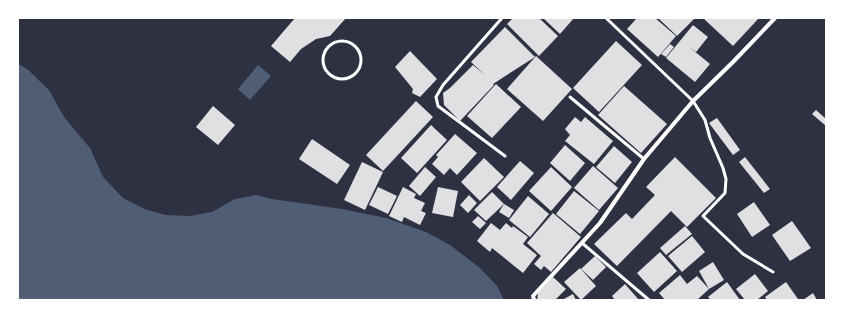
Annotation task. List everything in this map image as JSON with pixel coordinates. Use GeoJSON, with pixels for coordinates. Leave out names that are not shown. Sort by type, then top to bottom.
{"type":"FeatureCollection","features":[{"type":"Feature","properties":{"kind":"street"},"geometry":{"type":"LineString","coordinates":[[534,300],[533,296],[600,223],[644,159],[693,101],[775,18]]}},
{"type":"Feature","properties":{"kind":"lane"},"geometry":{"type":"LineString","coordinates":[[502,18],[443,85],[436,97],[438,106],[505,156]]}},
{"type":"Feature","properties":{"kind":"lane"},"geometry":{"type":"LineString","coordinates":[[606,18],[693,101],[705,120],[710,138],[726,179],[725,193],[703,216],[743,254],[774,272]]}},
{"type":"Feature","properties":{"kind":"lane"},"geometry":{"type":"LineString","coordinates":[[342,40],[351,42],[358,49],[362,58],[360,67],[355,74],[347,79],[337,79],[329,74],[324,67],[323,58],[326,49],[333,42],[342,40]]}},
{"type":"Feature","properties":{"kind":"lane"},"geometry":{"type":"LineString","coordinates":[[570,97],[644,159]]}},
{"type":"Feature","properties":{"kind":"lane"},"geometry":{"type":"LineString","coordinates":[[582,243],[649,300]]}},
{"type":"Feature","properties":{"kind":"water"},"geometry":{"type":"Polygon","coordinates":[[[18,64],[27,69],[49,90],[64,117],[90,148],[103,177],[123,198],[147,210],[166,215],[190,216],[212,212],[235,199],[256,195],[386,218],[426,232],[450,245],[480,268],[497,286],[504,300],[18,300],[18,64]]]}},
{"type":"Feature","properties":{"kind":"water"},"geometry":{"type":"Polygon","coordinates":[[[258,65],[271,76],[250,100],[238,89],[258,65]]]}},
{"type":"Feature","properties":{"kind":"building"},"geometry":{"type":"Polygon","coordinates":[[[295,18],[346,18],[330,36],[316,39],[301,49],[290,62],[271,46],[295,18]]]}},
{"type":"Feature","properties":{"kind":"building"},"geometry":{"type":"Polygon","coordinates":[[[513,18],[539,18],[558,36],[539,56],[507,24],[513,18]]]}},
{"type":"Feature","properties":{"kind":"building"},"geometry":{"type":"Polygon","coordinates":[[[543,18],[574,18],[560,34],[543,18]]]}},
{"type":"Feature","properties":{"kind":"building"},"geometry":{"type":"Polygon","coordinates":[[[637,18],[655,18],[676,36],[658,57],[627,29],[637,18]]]}},
{"type":"Feature","properties":{"kind":"building"},"geometry":{"type":"Polygon","coordinates":[[[658,18],[693,18],[694,19],[677,36],[658,18]]]}},
{"type":"Feature","properties":{"kind":"building"},"geometry":{"type":"Polygon","coordinates":[[[703,18],[759,18],[733,46],[703,18]]]}},
{"type":"Feature","properties":{"kind":"building"},"geometry":{"type":"Polygon","coordinates":[[[693,25],[708,37],[696,52],[688,46],[710,64],[695,82],[666,58],[693,25]]]}},
{"type":"Feature","properties":{"kind":"building"},"geometry":{"type":"Polygon","coordinates":[[[505,27],[535,57],[493,84],[494,85],[460,121],[444,105],[443,93],[473,65],[485,75],[471,62],[505,27]]]}},
{"type":"Feature","properties":{"kind":"building"},"geometry":{"type":"Polygon","coordinates":[[[616,41],[642,65],[599,112],[573,88],[616,41]]]}},
{"type":"Feature","properties":{"kind":"building"},"geometry":{"type":"Polygon","coordinates":[[[670,44],[674,47],[666,57],[661,54],[670,44]]]}},
{"type":"Feature","properties":{"kind":"building"},"geometry":{"type":"Polygon","coordinates":[[[410,51],[437,79],[420,97],[412,93],[413,89],[395,67],[410,51]]]}},
{"type":"Feature","properties":{"kind":"building"},"geometry":{"type":"Polygon","coordinates":[[[536,56],[572,89],[543,121],[507,89],[536,56]]]}},
{"type":"Feature","properties":{"kind":"building"},"geometry":{"type":"Polygon","coordinates":[[[496,84],[521,107],[492,138],[467,116],[496,84]]]}},
{"type":"Feature","properties":{"kind":"building"},"geometry":{"type":"Polygon","coordinates":[[[624,86],[667,124],[641,153],[598,115],[624,86]]]}},
{"type":"Feature","properties":{"kind":"building"},"geometry":{"type":"Polygon","coordinates":[[[416,101],[433,117],[383,171],[366,155],[416,101]]]}},
{"type":"Feature","properties":{"kind":"building"},"geometry":{"type":"Polygon","coordinates":[[[213,106],[235,125],[218,145],[196,127],[213,106]]]}},
{"type":"Feature","properties":{"kind":"building"},"geometry":{"type":"Polygon","coordinates":[[[816,110],[826,119],[826,126],[812,114],[816,110]]]}},
{"type":"Feature","properties":{"kind":"building"},"geometry":{"type":"Polygon","coordinates":[[[575,117],[581,122],[585,117],[613,141],[594,164],[565,141],[570,135],[565,129],[575,117]]]}},
{"type":"Feature","properties":{"kind":"building"},"geometry":{"type":"Polygon","coordinates":[[[717,118],[740,150],[733,155],[709,123],[717,118]]]}},
{"type":"Feature","properties":{"kind":"building"},"geometry":{"type":"Polygon","coordinates":[[[431,125],[447,140],[417,173],[401,158],[431,125]]]}},
{"type":"Feature","properties":{"kind":"building"},"geometry":{"type":"Polygon","coordinates":[[[455,134],[477,153],[457,175],[450,168],[444,175],[432,164],[438,157],[436,155],[455,134]]]}},
{"type":"Feature","properties":{"kind":"building"},"geometry":{"type":"Polygon","coordinates":[[[312,139],[350,165],[337,184],[299,159],[312,139]]]}},
{"type":"Feature","properties":{"kind":"building"},"geometry":{"type":"Polygon","coordinates":[[[565,145],[585,163],[570,181],[550,163],[565,145]]]}},
{"type":"Feature","properties":{"kind":"building"},"geometry":{"type":"Polygon","coordinates":[[[614,146],[632,162],[615,183],[596,167],[614,146]]]}},
{"type":"Feature","properties":{"kind":"building"},"geometry":{"type":"Polygon","coordinates":[[[675,157],[716,198],[687,227],[671,211],[617,266],[594,244],[626,213],[632,219],[655,195],[646,187],[675,157]]]}},
{"type":"Feature","properties":{"kind":"building"},"geometry":{"type":"Polygon","coordinates":[[[745,157],[770,189],[764,193],[739,162],[745,157]]]}},
{"type":"Feature","properties":{"kind":"building"},"geometry":{"type":"Polygon","coordinates":[[[484,158],[504,177],[480,201],[461,182],[484,158]]]}},
{"type":"Feature","properties":{"kind":"building"},"geometry":{"type":"Polygon","coordinates":[[[520,161],[534,173],[511,200],[497,187],[520,161]]]}},
{"type":"Feature","properties":{"kind":"building"},"geometry":{"type":"Polygon","coordinates":[[[362,162],[383,172],[365,210],[344,200],[362,162]]]}},
{"type":"Feature","properties":{"kind":"building"},"geometry":{"type":"Polygon","coordinates":[[[593,166],[618,188],[599,210],[574,188],[593,166]]]}},
{"type":"Feature","properties":{"kind":"building"},"geometry":{"type":"Polygon","coordinates":[[[425,167],[436,177],[420,196],[409,186],[425,167]]]}},
{"type":"Feature","properties":{"kind":"building"},"geometry":{"type":"Polygon","coordinates":[[[551,167],[572,187],[551,211],[529,191],[551,167]]]}},
{"type":"Feature","properties":{"kind":"building"},"geometry":{"type":"Polygon","coordinates":[[[378,187],[397,196],[388,214],[369,205],[378,187]]]}},
{"type":"Feature","properties":{"kind":"building"},"geometry":{"type":"Polygon","coordinates":[[[403,187],[416,194],[414,198],[425,203],[421,211],[426,213],[420,225],[404,217],[402,222],[389,216],[403,187]]]}},
{"type":"Feature","properties":{"kind":"building"},"geometry":{"type":"Polygon","coordinates":[[[438,187],[458,191],[453,217],[432,213],[438,187]]]}},
{"type":"Feature","properties":{"kind":"building"},"geometry":{"type":"Polygon","coordinates":[[[574,191],[599,211],[580,234],[556,214],[574,191]]]}},
{"type":"Feature","properties":{"kind":"building"},"geometry":{"type":"Polygon","coordinates":[[[492,192],[504,204],[486,221],[474,210],[492,192]]]}},
{"type":"Feature","properties":{"kind":"building"},"geometry":{"type":"Polygon","coordinates":[[[469,195],[477,203],[468,213],[460,205],[469,195]]]}},
{"type":"Feature","properties":{"kind":"building"},"geometry":{"type":"Polygon","coordinates":[[[528,196],[549,214],[530,237],[509,220],[528,196]]]}},
{"type":"Feature","properties":{"kind":"building"},"geometry":{"type":"Polygon","coordinates":[[[754,202],[770,225],[752,237],[737,214],[754,202]]]}},
{"type":"Feature","properties":{"kind":"building"},"geometry":{"type":"Polygon","coordinates":[[[504,204],[514,210],[509,218],[499,212],[504,204]]]}},
{"type":"Feature","properties":{"kind":"building"},"geometry":{"type":"Polygon","coordinates":[[[553,213],[581,237],[551,272],[544,266],[541,270],[534,264],[541,256],[527,243],[553,213]]]}},
{"type":"Feature","properties":{"kind":"building"},"geometry":{"type":"Polygon","coordinates":[[[478,216],[486,223],[480,229],[472,222],[478,216]]]}},
{"type":"Feature","properties":{"kind":"building"},"geometry":{"type":"Polygon","coordinates":[[[792,221],[811,248],[790,261],[772,235],[792,221]]]}},
{"type":"Feature","properties":{"kind":"building"},"geometry":{"type":"Polygon","coordinates":[[[491,223],[500,230],[506,223],[512,228],[513,226],[528,237],[523,244],[537,255],[523,273],[492,248],[490,252],[477,241],[491,223]]]}},
{"type":"Feature","properties":{"kind":"building"},"geometry":{"type":"Polygon","coordinates":[[[685,226],[692,234],[666,255],[660,248],[685,226]]]}},
{"type":"Feature","properties":{"kind":"building"},"geometry":{"type":"Polygon","coordinates":[[[692,236],[705,252],[682,272],[668,256],[692,236]]]}},
{"type":"Feature","properties":{"kind":"building"},"geometry":{"type":"Polygon","coordinates":[[[660,252],[677,271],[654,292],[637,273],[660,252]]]}},
{"type":"Feature","properties":{"kind":"building"},"geometry":{"type":"Polygon","coordinates":[[[595,256],[606,267],[593,280],[581,269],[595,256]]]}},
{"type":"Feature","properties":{"kind":"building"},"geometry":{"type":"Polygon","coordinates":[[[713,262],[724,280],[709,289],[699,271],[713,262]]]}},
{"type":"Feature","properties":{"kind":"building"},"geometry":{"type":"Polygon","coordinates":[[[580,268],[596,286],[581,300],[564,282],[580,268]]]}},
{"type":"Feature","properties":{"kind":"building"},"geometry":{"type":"Polygon","coordinates":[[[755,274],[768,291],[757,300],[745,300],[736,289],[755,274]]]}},
{"type":"Feature","properties":{"kind":"building"},"geometry":{"type":"Polygon","coordinates":[[[680,275],[687,284],[697,276],[709,289],[697,300],[665,300],[659,293],[680,275]]]}},
{"type":"Feature","properties":{"kind":"building"},"geometry":{"type":"Polygon","coordinates":[[[553,277],[566,289],[555,300],[537,300],[538,293],[553,277]]]}},
{"type":"Feature","properties":{"kind":"building"},"geometry":{"type":"Polygon","coordinates":[[[727,282],[740,300],[711,300],[708,297],[727,282]]]}},
{"type":"Feature","properties":{"kind":"building"},"geometry":{"type":"Polygon","coordinates":[[[786,282],[798,299],[767,300],[765,297],[786,282]]]}},
{"type":"Feature","properties":{"kind":"building"},"geometry":{"type":"Polygon","coordinates":[[[625,284],[639,300],[615,300],[612,296],[625,284]]]}},
{"type":"Feature","properties":{"kind":"building"},"geometry":{"type":"Polygon","coordinates":[[[813,293],[817,300],[803,300],[813,293]]]}},
{"type":"Feature","properties":{"kind":"building"},"geometry":{"type":"Polygon","coordinates":[[[573,294],[576,300],[562,300],[573,294]]]}}]}
